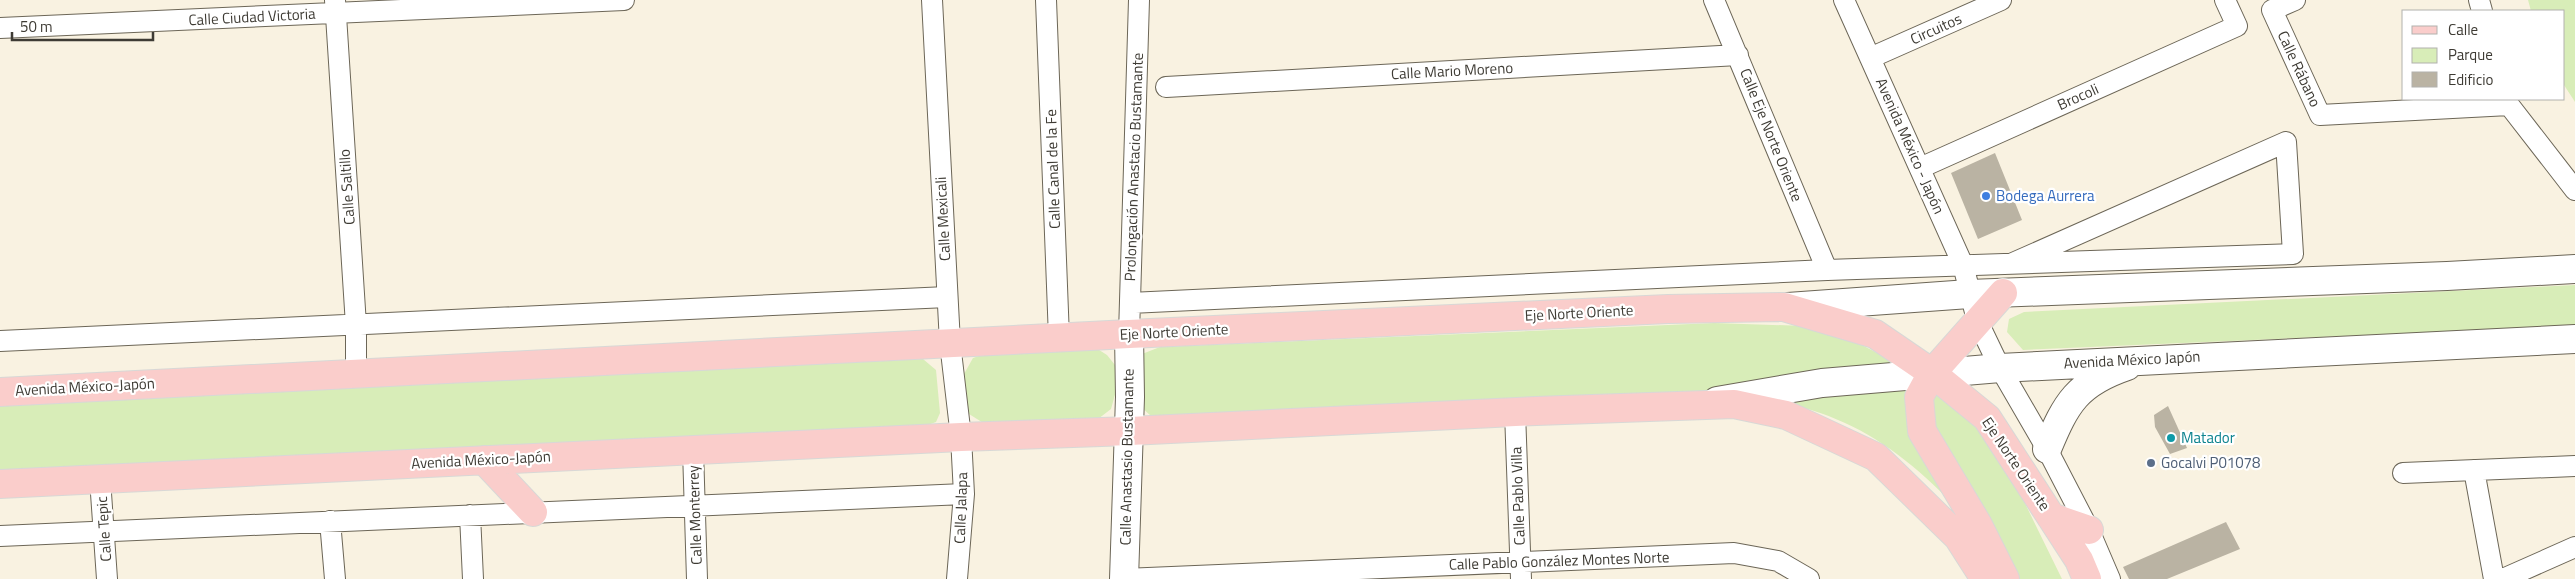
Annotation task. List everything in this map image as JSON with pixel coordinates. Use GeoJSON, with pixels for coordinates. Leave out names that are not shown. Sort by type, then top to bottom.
{"type":"FeatureCollection","features":[{"type":"Feature","properties":{"kind":"main road"},"geometry":{"type":"LineString","coordinates":[[2003,293],[1977,320],[1932,373],[1919,398],[1922,431],[1978,525],[2005,579]]}},
{"type":"Feature","properties":{"kind":"main road","name":"Eje Norte Oriente"},"geometry":{"type":"LineString","coordinates":[[950,343],[1658,309],[1784,307],[1875,334],[1932,373],[1987,418],[2079,560],[2087,579]]}},
{"type":"Feature","properties":{"kind":"main road","name":"Avenida México-Japón"},"geometry":{"type":"LineString","coordinates":[[0,392],[950,343]]}},
{"type":"Feature","properties":{"kind":"main road"},"geometry":{"type":"LineString","coordinates":[[962,437],[1734,404],[1786,415],[1876,457],[1958,536],[1985,579]]}},
{"type":"Feature","properties":{"kind":"main road","name":"Avenida México-Japón"},"geometry":{"type":"LineString","coordinates":[[0,484],[962,437]]}},
{"type":"Feature","properties":{"kind":"main road"},"geometry":{"type":"LineString","coordinates":[[484,460],[533,512]]}},
{"type":"Feature","properties":{"kind":"main road"},"geometry":{"type":"LineString","coordinates":[[2051,517],[2089,530]]}},
{"type":"Feature","properties":{"kind":"street","name":"Calle Ciudad Victoria"},"geometry":{"type":"LineString","coordinates":[[0,28],[336,6],[624,0]]}},
{"type":"Feature","properties":{"kind":"street","name":"Calle Mexicali"},"geometry":{"type":"LineString","coordinates":[[932,0],[950,343],[962,437]]}},
{"type":"Feature","properties":{"kind":"street","name":"Calle Canal de la Fe"},"geometry":{"type":"LineString","coordinates":[[1046,0],[1059,338]]}},
{"type":"Feature","properties":{"kind":"street","name":"Prolongación Anastacio Bustamante"},"geometry":{"type":"LineString","coordinates":[[1129,334],[1139,0]]}},
{"type":"Feature","properties":{"kind":"street","name":"Calle Eje Norte Oriente"},"geometry":{"type":"LineString","coordinates":[[1714,0],[1827,270]]}},
{"type":"Feature","properties":{"kind":"street","name":"Avenida México - Japón"},"geometry":{"type":"LineString","coordinates":[[1844,0],[1963,265],[1977,320],[2000,368],[2047,449],[2089,530],[2110,579]]}},
{"type":"Feature","properties":{"kind":"street","name":"Circuitos"},"geometry":{"type":"LineString","coordinates":[[1870,58],[2001,0]]}},
{"type":"Feature","properties":{"kind":"street","name":"Brocoli"},"geometry":{"type":"LineString","coordinates":[[1920,168],[2237,26],[2226,0]]}},
{"type":"Feature","properties":{"kind":"street","name":"Calle Rábano"},"geometry":{"type":"LineString","coordinates":[[2295,0],[2272,10],[2320,116],[2508,102]]}},
{"type":"Feature","properties":{"kind":"street","name":"Calle Saltillo"},"geometry":{"type":"LineString","coordinates":[[336,6],[356,325],[356,374]]}},
{"type":"Feature","properties":{"kind":"street","name":"Calle Mario Moreno"},"geometry":{"type":"LineString","coordinates":[[1166,87],[1738,55]]}},
{"type":"Feature","properties":{"kind":"street"},"geometry":{"type":"LineString","coordinates":[[2508,102],[2575,190]]}},
{"type":"Feature","properties":{"kind":"street","name":"Eje Norte Oriente"},"geometry":{"type":"LineString","coordinates":[[1130,303],[1827,270],[2293,254],[2286,142],[2013,263]]}},
{"type":"Feature","properties":{"kind":"street"},"geometry":{"type":"LineString","coordinates":[[1784,307],[1969,294],[2447,276],[2575,269]]}},
{"type":"Feature","properties":{"kind":"street"},"geometry":{"type":"LineString","coordinates":[[0,341],[947,296]]}},
{"type":"Feature","properties":{"kind":"street","name":"Calle Anastasio Bustamante"},"geometry":{"type":"LineString","coordinates":[[1124,579],[1130,431],[1129,334]]}},
{"type":"Feature","properties":{"kind":"street","name":"Avenida México Japón"},"geometry":{"type":"LineString","coordinates":[[1691,405],[1822,384],[1932,373],[2148,359],[2575,339]]}},
{"type":"Feature","properties":{"kind":"street"},"geometry":{"type":"LineString","coordinates":[[2047,449],[2063,411],[2080,390],[2108,372],[2148,359]]}},
{"type":"Feature","properties":{"kind":"street","name":"Calle Pablo Villa"},"geometry":{"type":"LineString","coordinates":[[1515,412],[1520,571]]}},
{"type":"Feature","properties":{"kind":"street","name":"Calle Jalapa"},"geometry":{"type":"LineString","coordinates":[[957,579],[964,494],[962,437]]}},
{"type":"Feature","properties":{"kind":"street","name":"Calle Monterrey"},"geometry":{"type":"LineString","coordinates":[[693,450],[697,579]]}},
{"type":"Feature","properties":{"kind":"street"},"geometry":{"type":"LineString","coordinates":[[2403,473],[2575,466]]}},
{"type":"Feature","properties":{"kind":"street"},"geometry":{"type":"LineString","coordinates":[[2474,470],[2494,579]]}},
{"type":"Feature","properties":{"kind":"street","name":"Calle Tepic"},"geometry":{"type":"LineString","coordinates":[[100,479],[107,579]]}},
{"type":"Feature","properties":{"kind":"street"},"geometry":{"type":"LineString","coordinates":[[0,536],[964,494]]}},
{"type":"Feature","properties":{"kind":"street"},"geometry":{"type":"LineString","coordinates":[[470,515],[473,579]]}},
{"type":"Feature","properties":{"kind":"street"},"geometry":{"type":"LineString","coordinates":[[330,521],[335,579]]}},
{"type":"Feature","properties":{"kind":"street"},"geometry":{"type":"LineString","coordinates":[[2503,579],[2575,547]]}},
{"type":"Feature","properties":{"kind":"street","name":"Calle Pablo González Montes Norte"},"geometry":{"type":"LineString","coordinates":[[1124,579],[1520,571],[1734,553],[1778,561],[1809,579]]}},
{"type":"Feature","properties":{"kind":"green space"},"geometry":{"type":"Polygon","coordinates":[[[2528,0],[2575,0],[2575,102],[2565,87],[2565,10],[2531,10],[2528,0]]]}},
{"type":"Feature","properties":{"kind":"green space"},"geometry":{"type":"Polygon","coordinates":[[[2575,285],[2575,326],[2023,350],[2007,332],[2009,319],[2024,312],[2575,285]]]}},
{"type":"Feature","properties":{"kind":"green space"},"geometry":{"type":"Polygon","coordinates":[[[1714,323],[1805,326],[1860,344],[1883,356],[1961,411],[1989,442],[2017,487],[2062,579],[2001,579],[1966,520],[1941,492],[1895,452],[1861,431],[1836,419],[1773,399],[1164,417],[1151,416],[1139,405],[1142,354],[1160,347],[1714,323]]]}},
{"type":"Feature","properties":{"kind":"green space"},"geometry":{"type":"Polygon","coordinates":[[[1096,348],[1107,355],[1115,365],[1116,391],[1111,409],[1098,419],[985,424],[969,414],[964,374],[973,358],[982,355],[1096,348]]]}},
{"type":"Feature","properties":{"kind":"green space"},"geometry":{"type":"Polygon","coordinates":[[[923,359],[936,370],[940,413],[936,422],[922,427],[0,470],[0,405],[923,359]]]}},
{"type":"Feature","properties":{"kind":"building","name":"Bodega Aurrera"},"geometry":{"type":"Polygon","coordinates":[[[1995,153],[2022,220],[1978,239],[1951,173],[1995,153]]]}},
{"type":"Feature","properties":{"kind":"building","name":"Matador"},"geometry":{"type":"Polygon","coordinates":[[[2168,406],[2187,448],[2170,454],[2155,427],[2154,415],[2168,406]]]}},
{"type":"Feature","properties":{"kind":"building"},"geometry":{"type":"Polygon","coordinates":[[[2226,522],[2240,549],[2167,579],[2129,579],[2123,567],[2226,522]]]}},
{"type":"Feature","properties":{"kind":"place","name":"Bodega Aurrera"},"geometry":{"type":"Point","coordinates":[1986,196]}},
{"type":"Feature","properties":{"kind":"place","name":"Matador"},"geometry":{"type":"Point","coordinates":[2171,438]}},
{"type":"Feature","properties":{"kind":"place","name":"Gocalvi P01078"},"geometry":{"type":"Point","coordinates":[2151,463]}}]}
